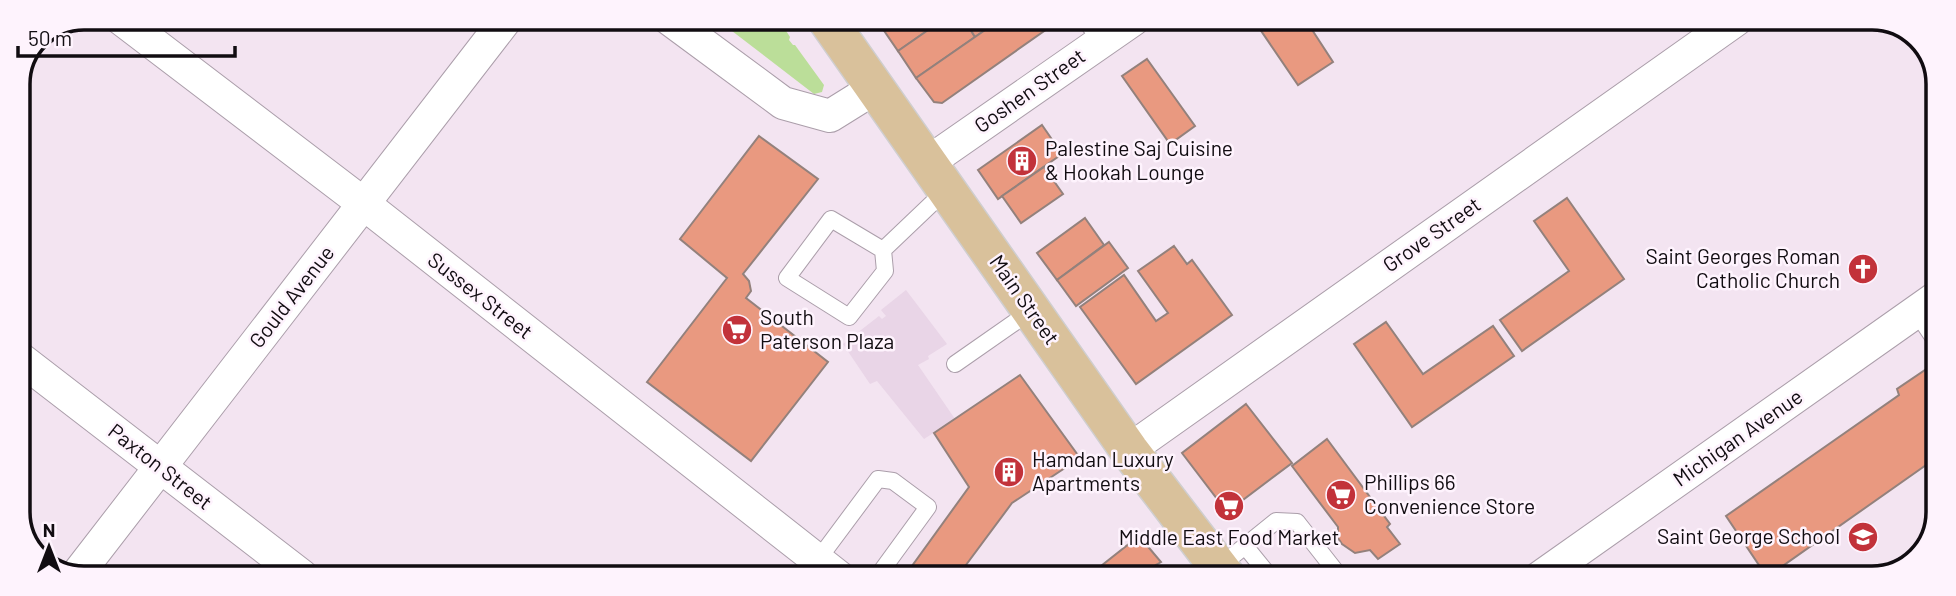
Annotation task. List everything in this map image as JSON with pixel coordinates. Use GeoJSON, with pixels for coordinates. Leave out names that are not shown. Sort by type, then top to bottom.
{"type":"FeatureCollection","features":[{"type":"Feature","properties":{"kind":"main road","name":"Main Street"},"geometry":{"type":"LineString","coordinates":[[834,30],[1129,450],[1230,564]]}},
{"type":"Feature","properties":{"kind":"street","name":"Sussex Street"},"geometry":{"type":"LineString","coordinates":[[136,30],[364,205],[824,566]]}},
{"type":"Feature","properties":{"kind":"street","name":"Gould Avenue"},"geometry":{"type":"LineString","coordinates":[[84,566],[498,30]]}},
{"type":"Feature","properties":{"kind":"street"},"geometry":{"type":"LineString","coordinates":[[684,30],[783,103],[830,116],[874,88]]}},
{"type":"Feature","properties":{"kind":"street","name":"Goshen Street"},"geometry":{"type":"LineString","coordinates":[[937,176],[1093,30]]}},
{"type":"Feature","properties":{"kind":"street","name":"Grove Street"},"geometry":{"type":"LineString","coordinates":[[1129,450],[1721,30]]}},
{"type":"Feature","properties":{"kind":"street","name":"Michigan Avenue"},"geometry":{"type":"LineString","coordinates":[[1556,566],[1926,305]]}},
{"type":"Feature","properties":{"kind":"street","name":"Paxton Street"},"geometry":{"type":"LineString","coordinates":[[30,366],[289,566]]}},
{"type":"Feature","properties":{"kind":"lane"},"geometry":{"type":"LineString","coordinates":[[883,250],[831,219],[787,278],[849,317],[885,271],[883,250],[937,176]]}},
{"type":"Feature","properties":{"kind":"lane"},"geometry":{"type":"LineString","coordinates":[[955,364],[1031,311]]}},
{"type":"Feature","properties":{"kind":"lane"},"geometry":{"type":"LineString","coordinates":[[830,566],[878,479],[893,481],[928,507],[885,566]]}},
{"type":"Feature","properties":{"kind":"lane"},"geometry":{"type":"LineString","coordinates":[[1230,564],[1276,521],[1297,522],[1332,566]]}},
{"type":"Feature","properties":{"kind":"shaded area"},"geometry":{"type":"Polygon","coordinates":[[[906,290],[947,344],[918,365],[955,419],[924,439],[877,381],[870,384],[843,344],[879,316],[882,319],[886,316],[881,310],[906,290]]]}},
{"type":"Feature","properties":{"kind":"green space"},"geometry":{"type":"Polygon","coordinates":[[[731,30],[786,30],[789,40],[824,85],[822,92],[814,94],[731,30]]]}},
{"type":"Feature","properties":{"kind":"building"},"geometry":{"type":"Polygon","coordinates":[[[884,30],[928,30],[898,51],[884,30]]]}},
{"type":"Feature","properties":{"kind":"building"},"geometry":{"type":"Polygon","coordinates":[[[928,30],[971,30],[975,37],[916,78],[898,51],[928,30]]]}},
{"type":"Feature","properties":{"kind":"building"},"geometry":{"type":"Polygon","coordinates":[[[971,30],[985,30],[975,37],[971,30]]]}},
{"type":"Feature","properties":{"kind":"building"},"geometry":{"type":"Polygon","coordinates":[[[985,30],[1046,30],[942,103],[934,102],[916,78],[985,30]]]}},
{"type":"Feature","properties":{"kind":"building"},"geometry":{"type":"Polygon","coordinates":[[[1260,30],[1312,30],[1333,62],[1298,85],[1260,30]]]}},
{"type":"Feature","properties":{"kind":"building"},"geometry":{"type":"Polygon","coordinates":[[[1147,59],[1195,126],[1170,144],[1122,76],[1147,59]]]}},
{"type":"Feature","properties":{"kind":"building","name":"Palestine Saj Cuisine & Hookah Lounge"},"geometry":{"type":"Polygon","coordinates":[[[1042,125],[1062,154],[998,199],[978,170],[1042,125]]]}},
{"type":"Feature","properties":{"kind":"building","name":"South Paterson Plaza"},"geometry":{"type":"Polygon","coordinates":[[[759,136],[818,179],[743,274],[749,281],[751,291],[746,298],[828,362],[751,461],[647,382],[727,278],[680,239],[759,136]]]}},
{"type":"Feature","properties":{"kind":"building"},"geometry":{"type":"Polygon","coordinates":[[[1044,167],[1063,194],[1021,223],[1002,196],[1044,167]]]}},
{"type":"Feature","properties":{"kind":"building"},"geometry":{"type":"Polygon","coordinates":[[[1567,198],[1624,279],[1522,351],[1500,320],[1569,271],[1534,221],[1567,198]]]}},
{"type":"Feature","properties":{"kind":"building"},"geometry":{"type":"Polygon","coordinates":[[[1085,218],[1104,245],[1057,280],[1037,253],[1085,218]]]}},
{"type":"Feature","properties":{"kind":"building"},"geometry":{"type":"Polygon","coordinates":[[[1109,242],[1128,268],[1076,306],[1057,280],[1109,242]]]}},
{"type":"Feature","properties":{"kind":"building"},"geometry":{"type":"Polygon","coordinates":[[[1174,246],[1187,264],[1192,260],[1232,315],[1136,384],[1080,307],[1124,275],[1156,321],[1168,313],[1138,271],[1174,246]]]}},
{"type":"Feature","properties":{"kind":"building"},"geometry":{"type":"Polygon","coordinates":[[[1386,322],[1423,374],[1493,326],[1514,356],[1412,427],[1354,344],[1386,322]]]}},
{"type":"Feature","properties":{"kind":"building"},"geometry":{"type":"Polygon","coordinates":[[[1926,369],[1926,465],[1783,566],[1760,566],[1726,516],[1899,395],[1897,389],[1926,369]]]}},
{"type":"Feature","properties":{"kind":"building","name":"Hamdan Luxury Apartments"},"geometry":{"type":"Polygon","coordinates":[[[1020,375],[1080,458],[1012,503],[965,566],[912,566],[969,487],[934,433],[1020,375]]]}},
{"type":"Feature","properties":{"kind":"building"},"geometry":{"type":"Polygon","coordinates":[[[1246,404],[1292,463],[1227,512],[1182,453],[1246,404]]]}},
{"type":"Feature","properties":{"kind":"building","name":"Phillips 66 Convenience Store"},"geometry":{"type":"Polygon","coordinates":[[[1327,439],[1390,524],[1387,527],[1400,544],[1378,559],[1370,550],[1355,553],[1342,544],[1338,538],[1338,527],[1292,466],[1327,439]]]}},
{"type":"Feature","properties":{"kind":"building"},"geometry":{"type":"Polygon","coordinates":[[[1139,536],[1161,562],[1155,566],[1101,566],[1139,536]]]}},
{"type":"Feature","properties":{"kind":"place","name":"Palestine Saj Cuisine & Hookah Lounge"},"geometry":{"type":"Point","coordinates":[1022,161]}},
{"type":"Feature","properties":{"kind":"place","name":"Saint Georges Roman Catholic Church"},"geometry":{"type":"Point","coordinates":[1863,269]}},
{"type":"Feature","properties":{"kind":"place","name":"South Paterson Plaza"},"geometry":{"type":"Point","coordinates":[737,330]}},
{"type":"Feature","properties":{"kind":"place","name":"Hamdan Luxury Apartments"},"geometry":{"type":"Point","coordinates":[1009,472]}},
{"type":"Feature","properties":{"kind":"place","name":"Phillips 66 Convenience Store"},"geometry":{"type":"Point","coordinates":[1341,495]}},
{"type":"Feature","properties":{"kind":"place","name":"Middle East Food Market"},"geometry":{"type":"Point","coordinates":[1229,506]}},
{"type":"Feature","properties":{"kind":"place","name":"Saint George School"},"geometry":{"type":"Point","coordinates":[1863,537]}}]}
